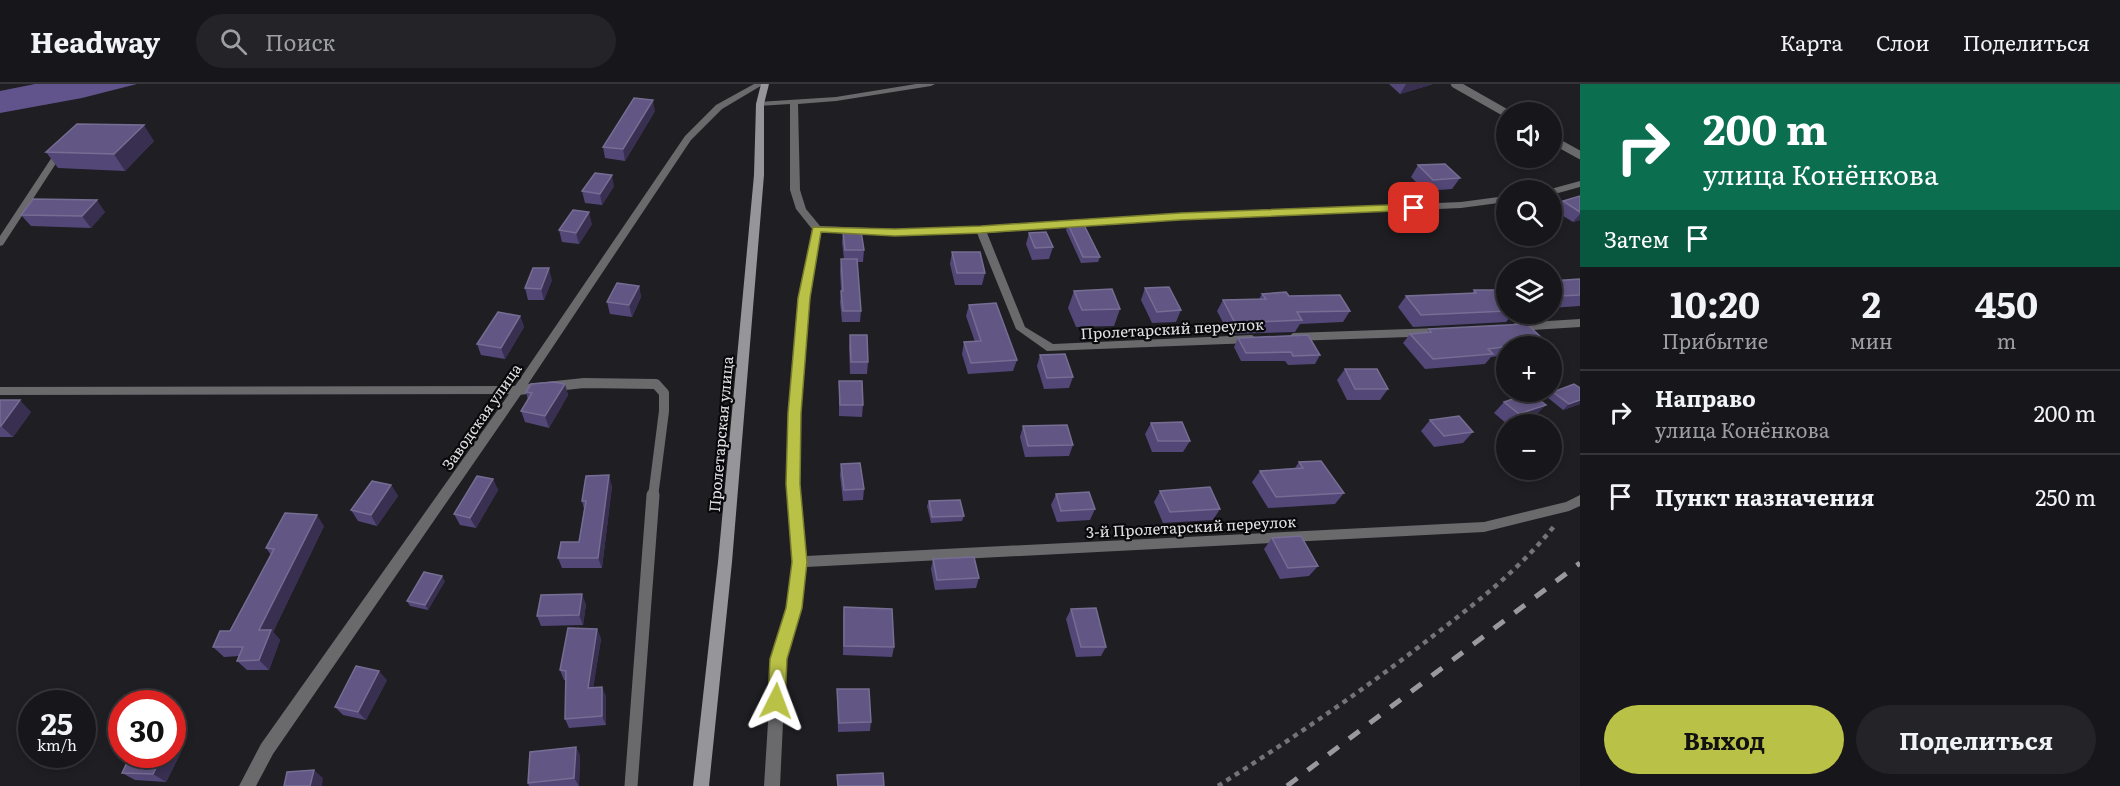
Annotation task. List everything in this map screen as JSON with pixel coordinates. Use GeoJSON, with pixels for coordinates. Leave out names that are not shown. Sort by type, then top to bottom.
{"type":"FeatureCollection","features":[{"type":"Feature","properties":{"kind":"main road","name":"Пролетарская улица"},"geometry":{"type":"LineString","coordinates":[[701,786],[725,562],[746,330],[759,175],[762,84]]}},
{"type":"Feature","properties":{"kind":"street","name":"Заводская улица"},"geometry":{"type":"LineString","coordinates":[[247,786],[267,749],[518,390],[688,138],[719,107],[762,84]]}},
{"type":"Feature","properties":{"kind":"street"},"geometry":{"type":"LineString","coordinates":[[760,104],[836,99],[931,84]]}},
{"type":"Feature","properties":{"kind":"street"},"geometry":{"type":"LineString","coordinates":[[794,103],[795,190],[801,209],[817,229],[895,232],[981,230],[1180,217],[1449,206],[1496,200]]}},
{"type":"Feature","properties":{"kind":"street"},"geometry":{"type":"LineString","coordinates":[[0,243],[62,147]]}},
{"type":"Feature","properties":{"kind":"street"},"geometry":{"type":"LineString","coordinates":[[1562,189],[1580,184]]}},
{"type":"Feature","properties":{"kind":"street"},"geometry":{"type":"LineString","coordinates":[[772,786],[779,659],[794,608],[800,562],[793,484],[794,413],[804,298],[817,229]]}},
{"type":"Feature","properties":{"kind":"street","name":"Пролетарский переулок"},"geometry":{"type":"LineString","coordinates":[[981,230],[1021,329],[1052,348],[1258,339]]}},
{"type":"Feature","properties":{"kind":"street"},"geometry":{"type":"LineString","coordinates":[[1499,328],[1580,322]]}},
{"type":"Feature","properties":{"kind":"street","name":"Пролетарский переулок"},"geometry":{"type":"LineString","coordinates":[[1281,338],[1453,332]]}},
{"type":"Feature","properties":{"kind":"street"},"geometry":{"type":"LineString","coordinates":[[0,391],[518,390]]}},
{"type":"Feature","properties":{"kind":"street","name":"3-й Пролетарский переулок"},"geometry":{"type":"LineString","coordinates":[[800,562],[1472,527],[1574,503]]}},
{"type":"Feature","properties":{"kind":"lane"},"geometry":{"type":"LineString","coordinates":[[1455,84],[1496,107]]}},
{"type":"Feature","properties":{"kind":"lane"},"geometry":{"type":"LineString","coordinates":[[1562,145],[1580,155]]}},
{"type":"Feature","properties":{"kind":"lane"},"geometry":{"type":"LineString","coordinates":[[518,390],[596,383],[656,384],[664,393],[664,411],[652,503],[631,786]]}},
{"type":"Feature","properties":{"kind":"path"},"geometry":{"type":"LineString","coordinates":[[1218,786],[1383,674],[1500,584],[1543,541],[1574,503]]}},
{"type":"Feature","properties":{"kind":"shaded area"},"geometry":{"type":"Polygon","coordinates":[[[35,84],[137,84],[82,98],[0,113],[0,91],[35,84]]]}},
{"type":"Feature","properties":{"kind":"building"},"geometry":{"type":"Polygon","coordinates":[[[634,98],[653,100],[623,149],[603,147],[634,98]]]}},
{"type":"Feature","properties":{"kind":"building"},"geometry":{"type":"Polygon","coordinates":[[[77,124],[144,125],[114,154],[46,152],[77,124]]]}},
{"type":"Feature","properties":{"kind":"building"},"geometry":{"type":"Polygon","coordinates":[[[1445,164],[1460,178],[1433,180],[1418,165],[1445,164]]]}},
{"type":"Feature","properties":{"kind":"building"},"geometry":{"type":"Polygon","coordinates":[[[595,173],[612,175],[600,194],[582,191],[595,173]]]}},
{"type":"Feature","properties":{"kind":"building"},"geometry":{"type":"Polygon","coordinates":[[[1580,196],[1580,212],[1563,201],[1580,196]]]}},
{"type":"Feature","properties":{"kind":"building"},"geometry":{"type":"Polygon","coordinates":[[[33,199],[97,200],[82,216],[21,215],[33,199]]]}},
{"type":"Feature","properties":{"kind":"building"},"geometry":{"type":"Polygon","coordinates":[[[573,210],[589,212],[576,233],[559,230],[573,210]]]}},
{"type":"Feature","properties":{"kind":"building"},"geometry":{"type":"Polygon","coordinates":[[[1083,223],[1100,257],[1083,257],[1068,224],[1083,223]]]}},
{"type":"Feature","properties":{"kind":"building"},"geometry":{"type":"Polygon","coordinates":[[[843,231],[861,231],[864,250],[845,250],[843,231]]]}},
{"type":"Feature","properties":{"kind":"building"},"geometry":{"type":"Polygon","coordinates":[[[1046,232],[1053,247],[1035,248],[1029,233],[1046,232]]]}},
{"type":"Feature","properties":{"kind":"building"},"geometry":{"type":"Polygon","coordinates":[[[952,252],[980,252],[985,273],[957,273],[952,252]]]}},
{"type":"Feature","properties":{"kind":"building"},"geometry":{"type":"Polygon","coordinates":[[[841,259],[857,259],[861,311],[843,311],[841,259]]]}},
{"type":"Feature","properties":{"kind":"building"},"geometry":{"type":"Polygon","coordinates":[[[533,268],[549,268],[541,289],[525,288],[533,268]]]}},
{"type":"Feature","properties":{"kind":"building"},"geometry":{"type":"Polygon","coordinates":[[[1580,279],[1580,295],[1562,296],[1562,280],[1580,279]]]}},
{"type":"Feature","properties":{"kind":"building"},"geometry":{"type":"Polygon","coordinates":[[[617,283],[639,286],[629,305],[607,302],[617,283]]]}},
{"type":"Feature","properties":{"kind":"building"},"geometry":{"type":"Polygon","coordinates":[[[1169,287],[1181,310],[1157,312],[1145,288],[1169,287]]]}},
{"type":"Feature","properties":{"kind":"building"},"geometry":{"type":"Polygon","coordinates":[[[1112,289],[1120,309],[1082,310],[1074,291],[1112,289]]]}},
{"type":"Feature","properties":{"kind":"building"},"geometry":{"type":"Polygon","coordinates":[[[1474,290],[1496,292],[1496,311],[1421,315],[1406,296],[1476,293],[1474,290]]]}},
{"type":"Feature","properties":{"kind":"building"},"geometry":{"type":"Polygon","coordinates":[[[1286,292],[1289,296],[1340,295],[1350,311],[1297,312],[1302,320],[1235,323],[1223,300],[1266,299],[1262,294],[1286,292]]]}},
{"type":"Feature","properties":{"kind":"building"},"geometry":{"type":"Polygon","coordinates":[[[996,303],[1017,360],[971,363],[964,342],[981,341],[969,305],[996,303]]]}},
{"type":"Feature","properties":{"kind":"building"},"geometry":{"type":"Polygon","coordinates":[[[498,312],[520,316],[501,348],[477,344],[498,312]]]}},
{"type":"Feature","properties":{"kind":"building"},"geometry":{"type":"Polygon","coordinates":[[[1527,324],[1540,336],[1496,336],[1496,348],[1488,349],[1493,354],[1433,359],[1410,334],[1431,332],[1429,329],[1527,324]]]}},
{"type":"Feature","properties":{"kind":"building"},"geometry":{"type":"Polygon","coordinates":[[[850,335],[867,335],[868,362],[851,362],[850,335]]]}},
{"type":"Feature","properties":{"kind":"building"},"geometry":{"type":"Polygon","coordinates":[[[1308,335],[1320,355],[1293,356],[1291,352],[1246,353],[1238,338],[1308,335]]]}},
{"type":"Feature","properties":{"kind":"building"},"geometry":{"type":"Polygon","coordinates":[[[1065,354],[1073,377],[1047,378],[1040,355],[1065,354]]]}},
{"type":"Feature","properties":{"kind":"building"},"geometry":{"type":"Polygon","coordinates":[[[1345,369],[1377,369],[1388,389],[1355,389],[1345,369]]]}},
{"type":"Feature","properties":{"kind":"building"},"geometry":{"type":"Polygon","coordinates":[[[839,381],[862,381],[863,405],[840,405],[839,381]]]}},
{"type":"Feature","properties":{"kind":"building"},"geometry":{"type":"Polygon","coordinates":[[[554,382],[565,384],[545,416],[521,411],[532,393],[526,392],[531,384],[554,382]]]}},
{"type":"Feature","properties":{"kind":"building"},"geometry":{"type":"Polygon","coordinates":[[[1574,384],[1580,388],[1580,400],[1569,404],[1562,399],[1562,389],[1574,384]]]}},
{"type":"Feature","properties":{"kind":"building"},"geometry":{"type":"Polygon","coordinates":[[[0,400],[20,400],[1,426],[0,426],[0,400]]]}},
{"type":"Feature","properties":{"kind":"building"},"geometry":{"type":"Polygon","coordinates":[[[1504,402],[1542,402],[1546,405],[1519,414],[1504,402]]]}},
{"type":"Feature","properties":{"kind":"building"},"geometry":{"type":"Polygon","coordinates":[[[1459,416],[1473,432],[1444,436],[1430,420],[1459,416]]]}},
{"type":"Feature","properties":{"kind":"building"},"geometry":{"type":"Polygon","coordinates":[[[1182,422],[1190,441],[1158,441],[1151,423],[1182,422]]]}},
{"type":"Feature","properties":{"kind":"building"},"geometry":{"type":"Polygon","coordinates":[[[1067,425],[1073,445],[1028,446],[1023,426],[1067,425]]]}},
{"type":"Feature","properties":{"kind":"building"},"geometry":{"type":"Polygon","coordinates":[[[1321,461],[1344,493],[1276,497],[1260,471],[1303,468],[1299,462],[1321,461]]]}},
{"type":"Feature","properties":{"kind":"building"},"geometry":{"type":"Polygon","coordinates":[[[860,463],[864,489],[844,490],[841,464],[860,463]]]}},
{"type":"Feature","properties":{"kind":"building"},"geometry":{"type":"Polygon","coordinates":[[[609,475],[598,558],[558,558],[561,542],[579,542],[586,501],[582,501],[586,476],[609,475]]]}},
{"type":"Feature","properties":{"kind":"building"},"geometry":{"type":"Polygon","coordinates":[[[477,476],[493,479],[470,518],[454,514],[477,476]]]}},
{"type":"Feature","properties":{"kind":"building"},"geometry":{"type":"Polygon","coordinates":[[[372,481],[391,485],[371,515],[351,510],[372,481]]]}},
{"type":"Feature","properties":{"kind":"building"},"geometry":{"type":"Polygon","coordinates":[[[1210,487],[1220,509],[1170,512],[1160,491],[1210,487]]]}},
{"type":"Feature","properties":{"kind":"building"},"geometry":{"type":"Polygon","coordinates":[[[1089,492],[1095,509],[1061,511],[1056,494],[1089,492]]]}},
{"type":"Feature","properties":{"kind":"building"},"geometry":{"type":"Polygon","coordinates":[[[960,500],[964,516],[932,517],[929,501],[960,500]]]}},
{"type":"Feature","properties":{"kind":"building"},"geometry":{"type":"Polygon","coordinates":[[[285,513],[317,515],[259,630],[271,630],[259,660],[237,661],[243,647],[213,647],[220,631],[230,631],[274,549],[266,548],[285,513]]]}},
{"type":"Feature","properties":{"kind":"building"},"geometry":{"type":"Polygon","coordinates":[[[1301,536],[1318,566],[1288,568],[1272,538],[1301,536]]]}},
{"type":"Feature","properties":{"kind":"building"},"geometry":{"type":"Polygon","coordinates":[[[974,557],[979,578],[937,580],[933,559],[974,557]]]}},
{"type":"Feature","properties":{"kind":"building"},"geometry":{"type":"Polygon","coordinates":[[[424,572],[442,576],[425,605],[407,601],[424,572]]]}},
{"type":"Feature","properties":{"kind":"building"},"geometry":{"type":"Polygon","coordinates":[[[582,594],[579,615],[537,616],[541,595],[582,594]]]}},
{"type":"Feature","properties":{"kind":"building"},"geometry":{"type":"Polygon","coordinates":[[[844,607],[892,609],[894,647],[844,646],[844,607]]]}},
{"type":"Feature","properties":{"kind":"building"},"geometry":{"type":"Polygon","coordinates":[[[1096,608],[1106,647],[1081,647],[1071,609],[1096,608]]]}},
{"type":"Feature","properties":{"kind":"building"},"geometry":{"type":"Polygon","coordinates":[[[568,628],[597,629],[588,688],[602,687],[602,716],[565,719],[566,671],[560,670],[568,628]]]}},
{"type":"Feature","properties":{"kind":"building"},"geometry":{"type":"Polygon","coordinates":[[[356,666],[379,671],[358,712],[335,707],[356,666]]]}},
{"type":"Feature","properties":{"kind":"building"},"geometry":{"type":"Polygon","coordinates":[[[837,689],[869,689],[871,722],[839,723],[837,689]]]}},
{"type":"Feature","properties":{"kind":"building"},"geometry":{"type":"Polygon","coordinates":[[[576,747],[574,778],[528,783],[530,752],[576,747]]]}},
{"type":"Feature","properties":{"kind":"building"},"geometry":{"type":"Polygon","coordinates":[[[124,768],[156,768],[153,774],[122,773],[124,768]]]}},
{"type":"Feature","properties":{"kind":"building"},"geometry":{"type":"Polygon","coordinates":[[[314,770],[310,786],[284,786],[287,772],[314,770]]]}},
{"type":"Feature","properties":{"kind":"building"},"geometry":{"type":"Polygon","coordinates":[[[883,773],[884,786],[838,786],[837,775],[883,773]]]}},
{"type":"Feature","properties":{"kind":"railway"},"geometry":{"type":"LineString","coordinates":[[1287,786],[1580,563]]}},
{"type":"Feature","properties":{"kind":"route"},"geometry":{"type":"LineString","coordinates":[[776,701],[779,659],[794,608],[800,562],[793,484],[794,413],[804,298],[817,229],[895,232],[981,230],[1180,217],[1414,208]]}}]}
